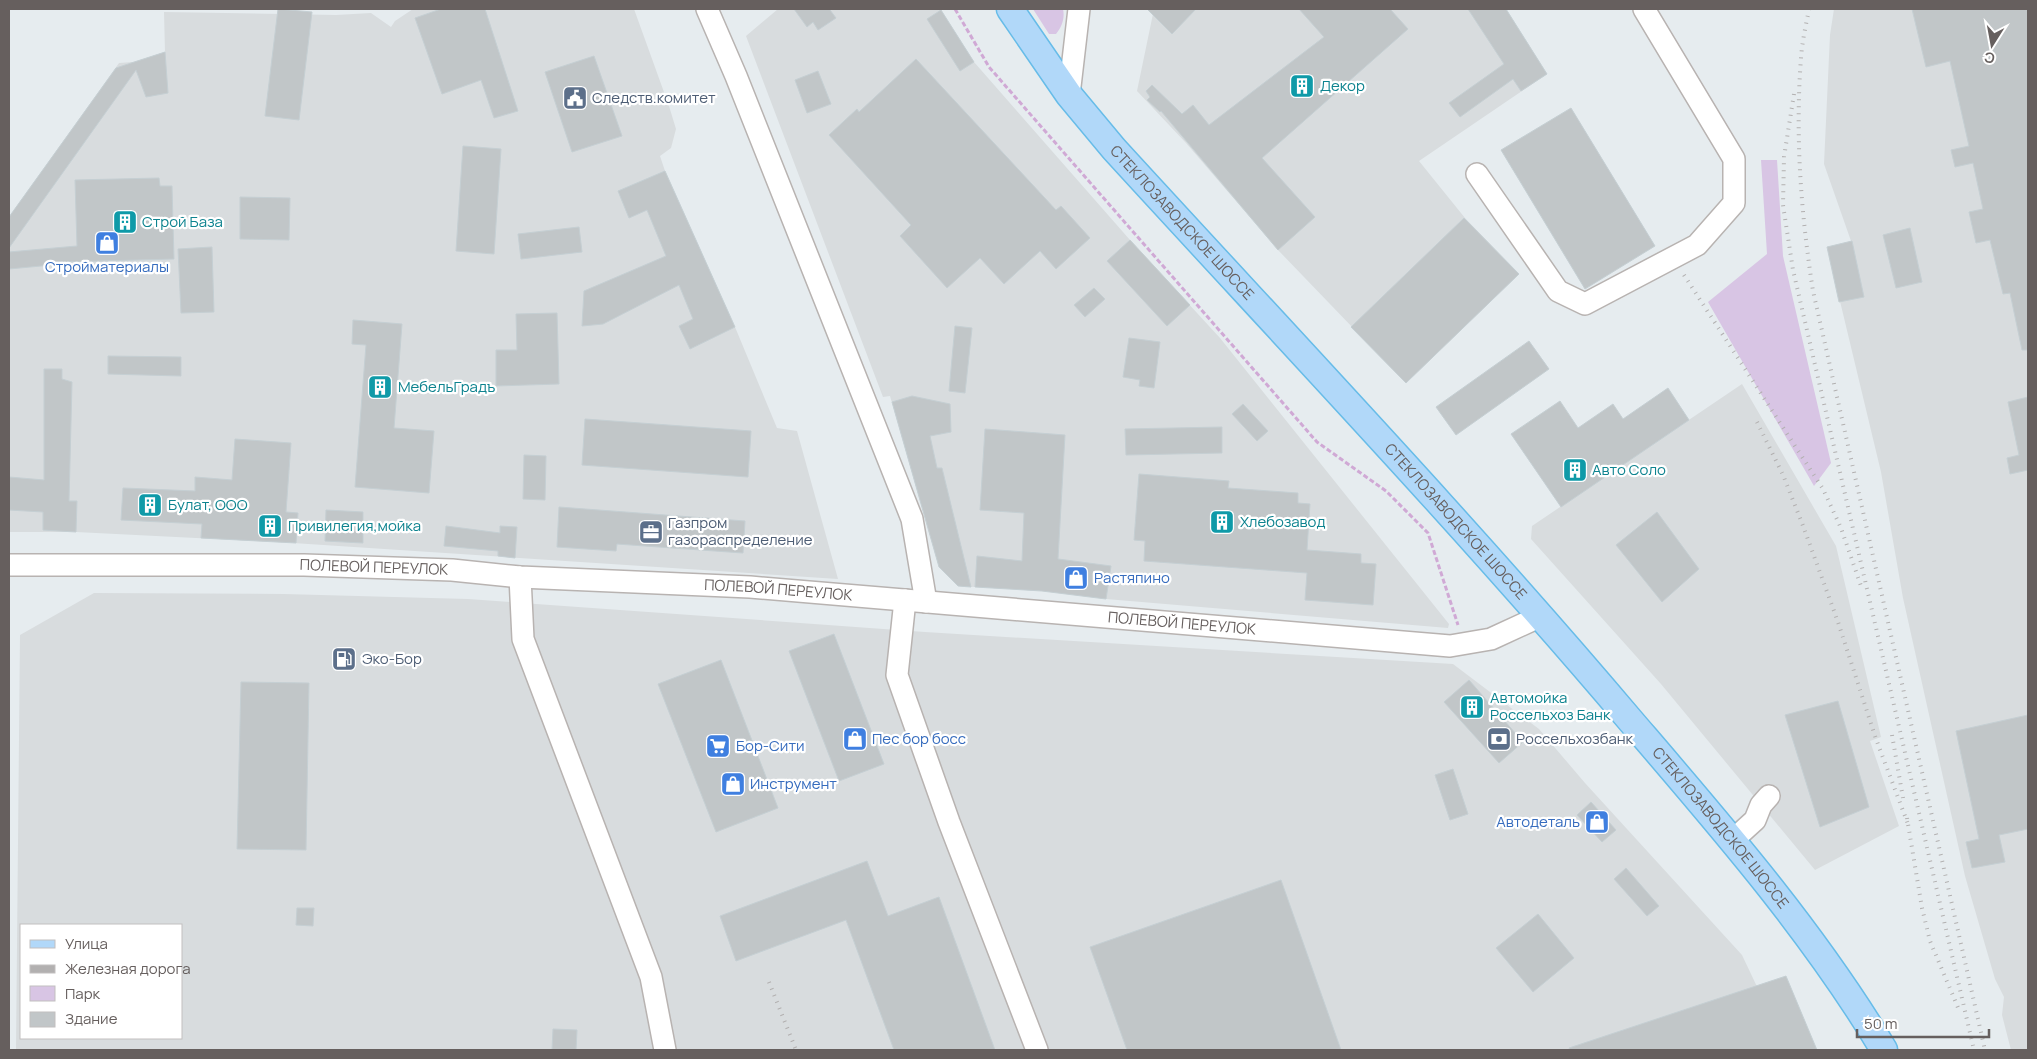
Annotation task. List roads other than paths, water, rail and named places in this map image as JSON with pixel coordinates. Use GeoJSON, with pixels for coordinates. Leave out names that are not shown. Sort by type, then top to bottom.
{"type":"FeatureCollection","features":[{"type":"Feature","properties":{"kind":"main road","name":"СТЕКЛОЗАВОДСКОЕ ШОССЕ"},"geometry":{"type":"LineString","coordinates":[[1010,9],[1069,95],[1114,149],[1541,616],[1732,840],[1816,946],[1884,1050]]}},
{"type":"Feature","properties":{"kind":"street"},"geometry":{"type":"LineString","coordinates":[[707,9],[736,76],[912,519],[916,601],[897,675],[949,822],[1038,1050]]}},
{"type":"Feature","properties":{"kind":"street"},"geometry":{"type":"LineString","coordinates":[[1069,95],[1079,9]]}},
{"type":"Feature","properties":{"kind":"street"},"geometry":{"type":"LineString","coordinates":[[1477,174],[1558,291],[1585,304],[1697,245],[1734,203],[1734,159],[1644,9]]}},
{"type":"Feature","properties":{"kind":"street","name":"ПОЛЕВОЙ ПЕРЕУЛОК"},"geometry":{"type":"LineString","coordinates":[[9,565],[304,565],[452,570],[520,576],[750,587],[1450,646],[1491,639],[1541,616]]}},
{"type":"Feature","properties":{"kind":"street"},"geometry":{"type":"LineString","coordinates":[[520,576],[523,639],[651,977],[665,1050]]}},
{"type":"Feature","properties":{"kind":"street"},"geometry":{"type":"LineString","coordinates":[[1732,840],[1755,820],[1761,805],[1769,796]]}},
{"type":"Feature","properties":{"kind":"railway"},"geometry":{"type":"LineString","coordinates":[[1809,9],[1801,58],[1799,146],[1802,204],[1813,291],[1985,1050]]}},
{"type":"Feature","properties":{"kind":"railway"},"geometry":{"type":"LineString","coordinates":[[1794,94],[1784,157],[1783,205],[1793,270],[1974,1050]]}},
{"type":"Feature","properties":{"kind":"railway"},"geometry":{"type":"LineString","coordinates":[[1684,275],[1823,489],[1841,528],[1861,586]]}},
{"type":"Feature","properties":{"kind":"railway"},"geometry":{"type":"LineString","coordinates":[[1757,422],[1783,475],[1802,523],[1838,622],[1876,739],[1908,824]]}},
{"type":"Feature","properties":{"kind":"railway"},"geometry":{"type":"LineString","coordinates":[[1892,735],[1903,798]]}},
{"type":"Feature","properties":{"kind":"railway"},"geometry":{"type":"LineString","coordinates":[[1907,818],[1922,908],[1930,941],[1959,1010]]}},
{"type":"Feature","properties":{"kind":"railway"},"geometry":{"type":"LineString","coordinates":[[769,982],[796,1050]]}},
{"type":"Feature","properties":{"kind":"place","name":"Декор"},"geometry":{"type":"Point","coordinates":[1302,86]}},
{"type":"Feature","properties":{"kind":"place","name":"Следств.комитет"},"geometry":{"type":"Point","coordinates":[575,98]}},
{"type":"Feature","properties":{"kind":"place","name":"Строй База"},"geometry":{"type":"Point","coordinates":[125,222]}},
{"type":"Feature","properties":{"kind":"place","name":"Стройматериалы"},"geometry":{"type":"Point","coordinates":[107,243]}},
{"type":"Feature","properties":{"kind":"place","name":"МебельГрадъ"},"geometry":{"type":"Point","coordinates":[380,387]}},
{"type":"Feature","properties":{"kind":"place","name":"Авто Соло"},"geometry":{"type":"Point","coordinates":[1575,470]}},
{"type":"Feature","properties":{"kind":"place","name":"Булат, ООО"},"geometry":{"type":"Point","coordinates":[150,505]}},
{"type":"Feature","properties":{"kind":"place","name":"Хлебозавод"},"geometry":{"type":"Point","coordinates":[1222,522]}},
{"type":"Feature","properties":{"kind":"place","name":"Привилегия,мойка"},"geometry":{"type":"Point","coordinates":[270,526]}},
{"type":"Feature","properties":{"kind":"place","name":"Газпром газораспределение"},"geometry":{"type":"Point","coordinates":[651,532]}},
{"type":"Feature","properties":{"kind":"place","name":"Растяпино"},"geometry":{"type":"Point","coordinates":[1076,578]}},
{"type":"Feature","properties":{"kind":"place","name":"Эко-Бор"},"geometry":{"type":"Point","coordinates":[344,659]}},
{"type":"Feature","properties":{"kind":"place","name":"Автомойка Россельхоз Банк"},"geometry":{"type":"Point","coordinates":[1472,707]}},
{"type":"Feature","properties":{"kind":"place","name":"Пес бор босс"},"geometry":{"type":"Point","coordinates":[855,739]}},
{"type":"Feature","properties":{"kind":"place","name":"Россельхозбанк"},"geometry":{"type":"Point","coordinates":[1499,739]}},
{"type":"Feature","properties":{"kind":"place","name":"Бор-Сити"},"geometry":{"type":"Point","coordinates":[718,746]}},
{"type":"Feature","properties":{"kind":"place","name":"Инструмент"},"geometry":{"type":"Point","coordinates":[733,784]}},
{"type":"Feature","properties":{"kind":"place","name":"Автодеталь"},"geometry":{"type":"Point","coordinates":[1597,822]}}]}
